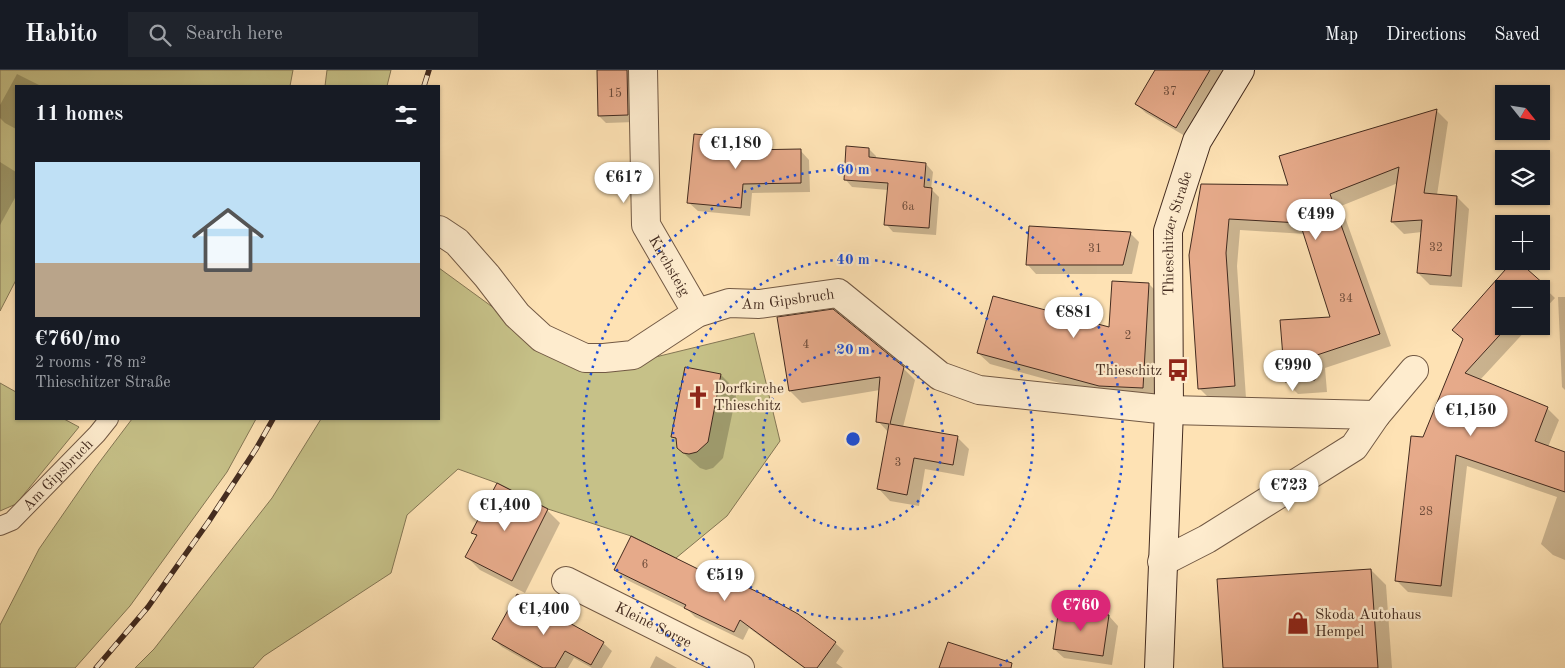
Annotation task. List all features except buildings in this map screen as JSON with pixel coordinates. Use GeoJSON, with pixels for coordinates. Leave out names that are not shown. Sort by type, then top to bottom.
{"type":"FeatureCollection","features":[{"type":"Feature","properties":{"kind":"street","name":"Kirchsteig"},"geometry":{"type":"LineString","coordinates":[[643,70],[646,225],[697,313]]}},
{"type":"Feature","properties":{"kind":"street","name":"Thieschitzer Straße"},"geometry":{"type":"LineString","coordinates":[[1159,668],[1169,410],[1168,231],[1197,141],[1240,70]]}},
{"type":"Feature","properties":{"kind":"street","name":"Am Gipsbruch"},"geometry":{"type":"LineString","coordinates":[[440,231],[457,242],[488,276],[517,315],[542,338],[585,358],[633,355],[697,313],[729,303],[759,304],[838,293],[940,376],[979,390],[1169,410]]}},
{"type":"Feature","properties":{"kind":"street"},"geometry":{"type":"LineString","coordinates":[[1162,562],[1206,539],[1354,447],[1376,415],[1414,370]]}},
{"type":"Feature","properties":{"kind":"street"},"geometry":{"type":"LineString","coordinates":[[1169,410],[1376,415]]}},
{"type":"Feature","properties":{"kind":"street","name":"Kleine Sorge"},"geometry":{"type":"LineString","coordinates":[[566,581],[740,668]]}},
{"type":"Feature","properties":{"kind":"lane","name":"Am Gipsbruch"},"geometry":{"type":"LineString","coordinates":[[0,526],[12,521],[97,434],[108,420]]}},
{"type":"Feature","properties":{"kind":"shaded area"},"geometry":{"type":"Polygon","coordinates":[[[0,70],[293,70],[290,85],[15,85],[15,282],[0,311],[0,70]]]}},
{"type":"Feature","properties":{"kind":"shaded area"},"geometry":{"type":"Polygon","coordinates":[[[327,70],[391,70],[387,85],[325,85],[327,70]]]}},
{"type":"Feature","properties":{"kind":"shaded area"},"geometry":{"type":"Polygon","coordinates":[[[440,269],[546,346],[631,363],[754,333],[780,441],[727,516],[676,558],[631,536],[548,509],[497,483],[458,469],[407,515],[391,573],[264,656],[253,668],[135,668],[154,649],[272,498],[320,420],[440,420],[440,269]]]}},
{"type":"Feature","properties":{"kind":"shaded area"},"geometry":{"type":"Polygon","coordinates":[[[0,383],[15,391],[15,420],[66,420],[79,427],[16,504],[0,511],[0,383]]]}},
{"type":"Feature","properties":{"kind":"shaded area"},"geometry":{"type":"Polygon","coordinates":[[[131,420],[255,420],[227,472],[130,606],[75,668],[0,668],[0,625],[39,549],[95,468],[131,420]]]}},
{"type":"Feature","properties":{"kind":"railway"},"geometry":{"type":"LineString","coordinates":[[424,85],[429,70]]}},
{"type":"Feature","properties":{"kind":"railway"},"geometry":{"type":"LineString","coordinates":[[96,668],[148,607],[209,521],[256,449],[272,420]]}},
{"type":"Feature","properties":{"kind":"place","name":"Thieschitz"},"geometry":{"type":"Point","coordinates":[1178,370]}},
{"type":"Feature","properties":{"kind":"place","name":"Dorfkirche Thieschitz"},"geometry":{"type":"Point","coordinates":[698,397]}},
{"type":"Feature","properties":{"kind":"place","name":"Skoda Autohaus Hempel"},"geometry":{"type":"Point","coordinates":[1298,623]}}]}
